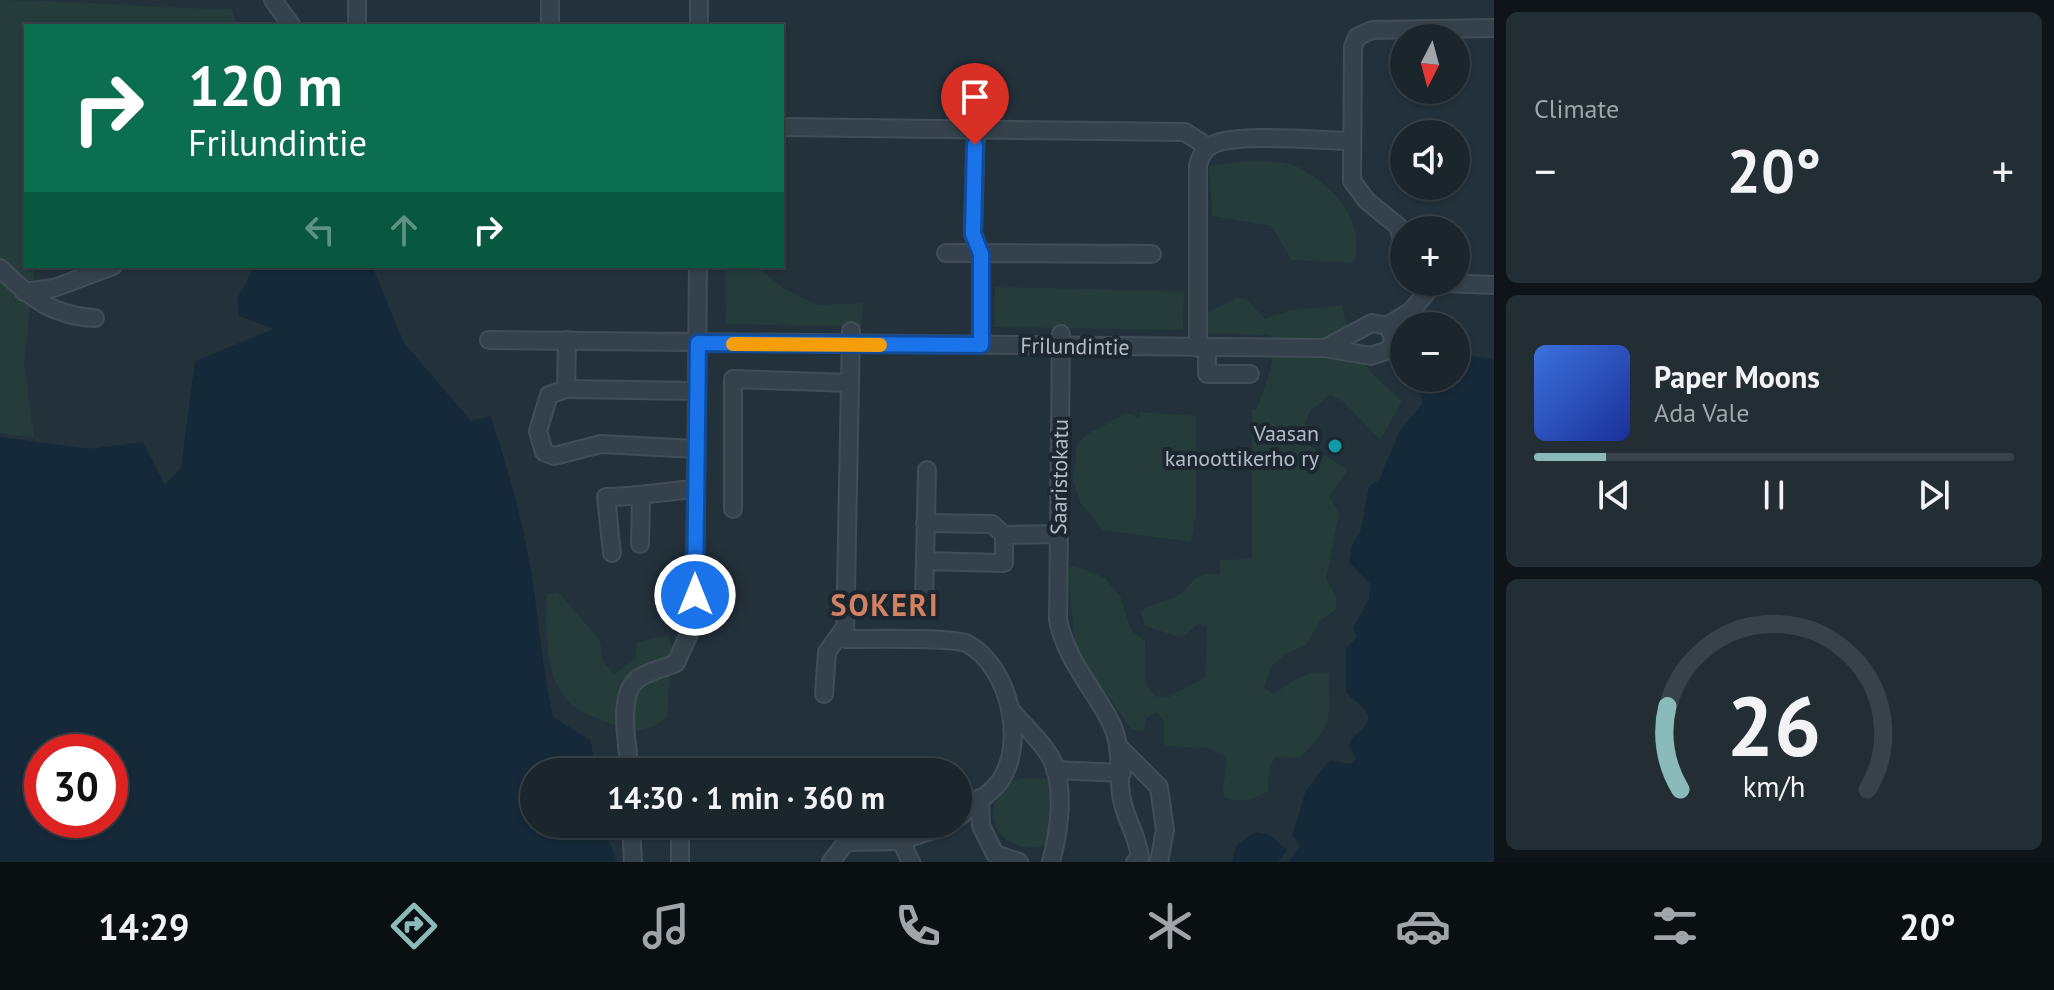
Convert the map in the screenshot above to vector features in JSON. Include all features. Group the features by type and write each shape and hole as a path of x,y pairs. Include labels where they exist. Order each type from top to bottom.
{"street":[{"path":"273,0 291,24"},
{"path":"357,0 357,24"},
{"path":"550,0 550,24"},
{"path":"699,0 699,24"},
{"path":"1390,220 1367,201 1352,181 1353,47 1357,37 1372,30 1494,28"},
{"path":"784,127 1185,132 1208,147"},
{"path":"976,128 973,234 981,254 981,345"},
{"path":"1250,374 1207,374 1202,348 1198,165 1208,147 1232,139 1352,141"},
{"path":"946,253 1152,254"},
{"path":"0,268 40,305 72,316 95,318"},
{"path":"24,292 54,288 108,268"},
{"path":"629,758 625,719 629,690 637,679 676,663 689,634 695,595 698,268"},
{"path":"1470,284 1494,285"},
{"path":"1387,326 1411,311 1421,296"},
{"name":"Frilundintie","path":"489,340 698,343 851,338 981,345 1061,340 1202,348 1325,348 1383,354 1392,343 1387,326 1372,323 1325,348"},
{"path":"851,338 845,639 966,642 993,666 1011,710 1051,758 1055,770 1059,784 1057,839 1051,862"},
{"path":"566,389 567,340"},
{"name":"Saaristokatu","path":"1061,340 1058,620 1064,649 1111,721 1118,746"},
{"path":"733,509 733,379 850,383"},
{"path":"696,449 601,444 554,456 544,452 538,431 549,395 566,389 697,391"},
{"path":"924,598 927,470"},
{"path":"612,553 606,497 641,497 654,492 696,489"},
{"path":"640,544 641,497"},
{"path":"925,523 992,524 1004,535 1058,534"},
{"path":"925,561 1004,563 1004,535"},
{"path":"824,694 827,652 845,627"},
{"path":"972,805 999,782 1011,760 1011,710"},
{"path":"1118,746 1122,803 1138,839 1140,858 1135,862"},
{"path":"1118,746 1159,787 1165,830 1159,862"},
{"path":"1055,770 1122,773"},
{"path":"980,798 981,826 995,854 1019,862"},
{"path":"632,838 633,862"},
{"path":"680,838 680,862"},
{"path":"857,838 857,842"},
{"path":"831,862 846,842 901,841 910,838"},
{"path":"901,841 911,862"}],"green space":[{"path":"0,0 232,9 236,24 24,24 24,268 35,268 24,362 34,438 0,433"},
{"path":"1254,160 1298,167 1335,195 1351,219 1355,233 1354,263 1291,260 1272,226 1212,216 1209,166"},
{"path":"725,268 758,268 788,291 816,305 863,303 861,327 726,324"},
{"path":"995,287 1184,291 1183,330 994,327"},
{"path":"1236,298 1246,299 1265,319 1290,310 1342,305 1355,349 1379,380 1402,401 1380,440 1344,402 1330,395 1309,412 1301,440 1348,470 1329,496 1339,513 1326,579 1336,597 1336,609 1320,621 1306,645 1284,655 1271,667 1264,688 1274,694 1307,674 1329,673 1328,720 1319,736 1299,758 1276,757 1270,766 1268,791 1241,800 1224,797 1226,757 1211,749 1163,744 1165,723 1157,712 1146,718 1144,731 1132,730 1076,651 1067,568 1075,566 1105,578 1120,596 1131,630 1145,641 1146,685 1155,696 1167,698 1205,678 1207,627 1198,624 1182,638 1145,626 1141,611 1177,596 1202,575 1220,574 1220,560 1252,559 1252,409 1257,409 1273,353 1270,335 1206,334 1207,313"},
{"path":"1140,412 1197,416 1196,513 1191,542 1103,530 1080,502 1073,479 1077,444 1089,433 1128,413 1140,418"},
{"path":"558,592 600,640 603,662 614,674 636,659 637,642 668,636 672,649 667,717 654,726 640,730 626,729 588,715 568,701 554,678 548,650 547,594"},
{"path":"1052,778 1055,792 1050,844 1032,847 1017,845 1005,838 993,816 1001,791 1017,779"}],"water":[{"path":"254,268 373,268 404,343 471,421 490,416 524,536 553,717 591,741 593,758 520,758 520,838 607,838 616,862 0,862 0,437 90,449 143,442 165,485 181,468 195,361 274,329 239,316 237,299"},
{"path":"1470,358 1494,359 1494,862 1288,862 1300,846 1292,836 1306,790 1330,760 1351,764 1356,758 1349,746 1351,739 1368,720 1365,711 1346,693 1346,648 1357,637 1353,628 1369,599 1370,584 1349,562 1352,545 1360,533 1369,486 1379,480 1399,432 1422,404 1421,392 1470,392"},
{"path":"1255,832 1270,835 1287,850 1278,862 1232,862 1236,846"}],"slow traffic":[{"path":"733,344 880,345"}],"place":[{"name":"Vaasan kanoottikerho ry","path":"1335,446"}],"district":[{"name":"SOKERI","path":"885,604"}],"route":[{"path":"695,595 698,343 981,345 981,254 973,234 975,145"}]}
